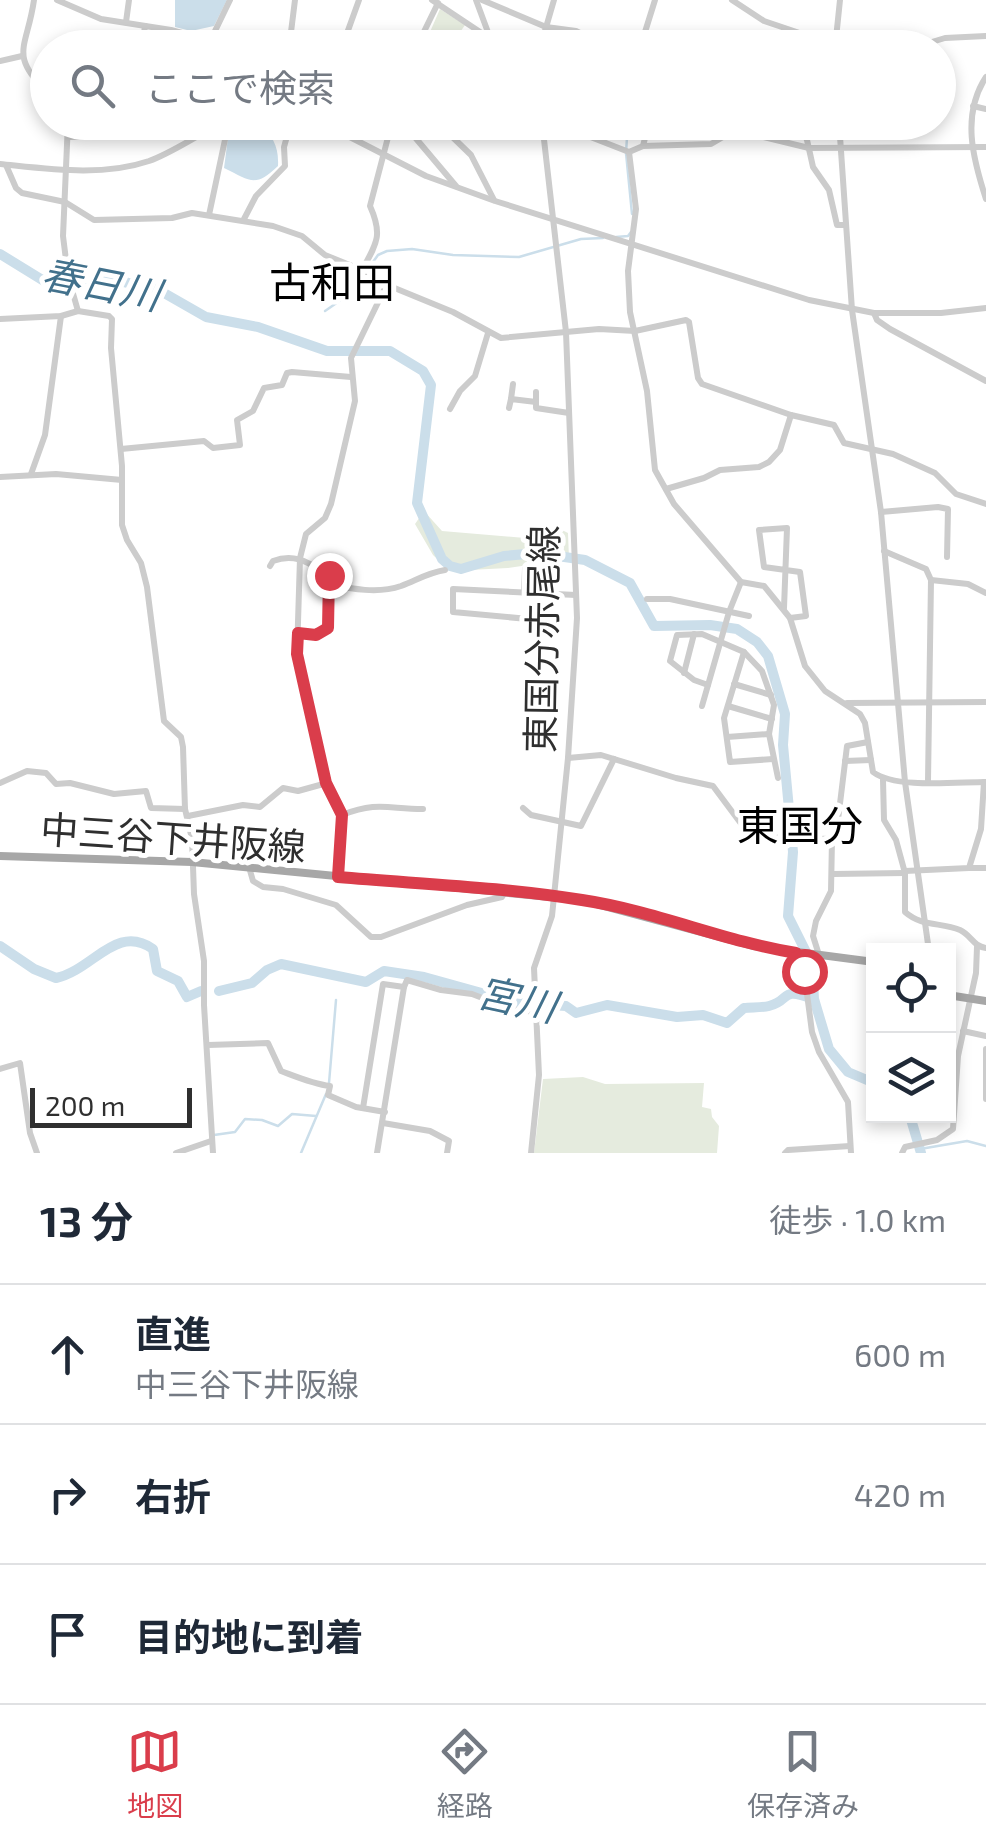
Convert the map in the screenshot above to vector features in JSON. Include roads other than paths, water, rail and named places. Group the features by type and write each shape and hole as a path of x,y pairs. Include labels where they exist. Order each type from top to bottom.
{"main road":[{"name":"中三谷下井阪線","path":"0,856 192,862 553,896 608,905 753,946 866,961"},
{"path":"956,997 986,1001"}],"street":[{"path":"30,76 22,56 34,0"},
{"path":"57,0 101,19 172,30"},
{"path":"126,22 129,0"},
{"path":"215,30 230,0"},
{"path":"292,30 296,0"},
{"path":"348,30 359,0"},
{"path":"479,0 546,27 564,30"},
{"path":"479,0 488,30"},
{"path":"545,30 554,0"},
{"path":"646,30 655,0"},
{"path":"732,0 764,21 787,30"},
{"path":"839,30 840,0"},
{"path":"423,30 435,2 480,30"},
{"path":"144,26 144,30"},
{"path":"956,37 986,36"},
{"path":"0,61 22,56"},
{"path":"986,77 972,106 972,146 986,200"},
{"path":"972,106 986,109"},
{"path":"69,140 63,187 64,236 68,276 78,310"},
{"path":"3,165 98,170 128,167 191,140"},
{"path":"209,214 225,140"},
{"path":"244,219 256,196 285,166 286,140"},
{"path":"355,140 495,202 793,295 874,313 986,308"},
{"path":"362,270 377,242 379,223 370,206 387,140"},
{"path":"418,140 457,188"},
{"path":"456,140 471,155 495,202"},
{"name":"東国分赤尾線","path":"531,1153 539,1075 534,968 552,916 575,672 575,556 566,332 544,140"},
{"path":"598,140 629,152 643,146 711,144 715,140"},
{"path":"643,146 644,140"},
{"path":"779,140 809,148 986,147"},
{"path":"806,140 813,167 829,190 837,225 846,225"},
{"path":"840,140 852,310 881,512 896,701 928,943"},
{"path":"629,152 636,209 629,297 654,438 655,470 674,504 741,582 764,586 784,608 805,666 826,691 860,714 873,772 883,780 905,782 985,782 983,829 970,868"},
{"path":"3,165 22,193 65,202 94,220 209,214 244,219 302,236 326,255 362,270 386,286 453,312 502,338 600,329 634,332 686,320 699,381 791,416 834,425 844,443 894,454 935,473 956,494 986,504"},
{"path":"338,877 342,815 326,783 298,665 300,558 306,534 325,518 330,504 354,401 351,358 386,286"},
{"path":"0,318 61,316 78,310 112,319 122,525 148,587 164,716 168,727 181,736 183,746 204,961 213,1153"},
{"path":"874,313 890,329 986,381"},
{"path":"31,474 45,435 61,316"},
{"path":"450,409 460,391 476,376 488,333"},
{"path":"121,449 204,441 213,448 240,446 236,420 253,410 264,388 282,385 292,372 351,376"},
{"path":"513,384 510,404 536,402"},
{"path":"536,392 536,408 569,413"},
{"path":"666,490 720,470 760,467 769,462 780,450 791,416"},
{"path":"0,477 31,474 122,480"},
{"path":"881,512 938,507 948,510 947,558"},
{"path":"784,608 786,569 787,528 759,530 764,568 786,569 800,572 806,616 790,618"},
{"path":"884,552 926,569 931,580 928,782"},
{"path":"270,566 273,560 286,556 300,558 329,575 328,628 316,635 298,633"},
{"path":"524,593 525,569"},
{"path":"330,584 376,590 396,588 426,573 445,570"},
{"path":"931,580 968,584 986,593"},
{"path":"702,706 741,582"},
{"path":"539,620 453,612 455,587 498,593 576,595"},
{"path":"539,594 539,636"},
{"path":"647,599 670,599 728,616 749,616"},
{"path":"708,685 670,661 677,634 702,634 720,641 744,652 762,672 774,705 769,734 778,778"},
{"path":"684,673 694,634"},
{"path":"744,652 724,718 730,762 772,760"},
{"path":"734,684 771,695"},
{"path":"846,704 986,702"},
{"path":"728,706 772,719"},
{"path":"726,737 769,734"},
{"path":"818,955 813,936 816,921 829,900 834,874 832,838 838,820 847,746 868,742"},
{"path":"568,758 601,755 713,786 745,829 756,837 832,838"},
{"path":"523,808 531,815 563,824 584,823 597,788 614,759"},
{"path":"845,761 871,760"},
{"path":"0,783 27,771 46,773 56,784 70,782 114,794 146,791 151,808 187,813 243,805 260,807 283,788 306,790 326,783"},
{"path":"883,780 884,820 896,840 905,872 906,912 925,923 961,931 977,947 986,948"},
{"path":"342,815 379,805 423,809"},
{"path":"249,868 253,881 263,887 336,905 371,937 502,897 506,892"},
{"path":"834,874 986,868"},
{"path":"904,1150 948,1136 953,1129 977,947"},
{"path":"784,1153 851,1150 848,1102 819,1052 798,954"},
{"path":"377,1153 407,980 472,994 511,1009 534,1006"},
{"path":"363,1108 383,984 404,987"},
{"path":"963,1031 986,1036"},
{"path":"208,1045 268,1043 280,1070 302,1076 310,1084 330,1086 328,1095 385,1112"},
{"path":"986,1048 986,1099"},
{"path":"0,1069 20,1064 30,1133 37,1153"},
{"path":"383,1123 430,1131 448,1141 448,1153"},
{"path":"176,1153 211,1141"}],"water":[{"path":"175,0 227,0 214,26 196,30 175,27"},
{"path":"228,140 274,142 278,166 264,177 253,180 224,168"}],"waterway":[{"path":"627,140 632,214"},
{"path":"616,237 631,232"},
{"path":"368,269 378,255 387,251 412,249 519,257 581,239 603,238"},
{"name":"春日川","path":"0,254 44,281 119,281 157,289 206,317 258,327 327,351 390,351 423,371 431,385 417,503 442,559 450,566 461,569 504,556 537,553 585,560 630,583 654,626 710,625 737,629 757,642 768,656 785,714 783,745 793,852 788,916 812,964 814,999 829,1049 848,1072 866,1080"},
{"path":"325,311 351,293 364,276"},
{"name":"宮川","path":"0,946 34,969 56,978 116,945 140,942 153,949 157,971 178,981 187,997 201,991"},
{"name":"宮川","path":"219,991 252,983 281,964 366,982 384,971 424,977 517,1003 566,1006 576,1013 607,1005 677,1017 703,1015 727,1023 744,1008 769,1006 790,994 813,999"},
{"path":"329,1083 336,1000"},
{"path":"301,1153 326,1094"},
{"path":"214,1135 235,1132 245,1119 278,1126 292,1114 316,1116"},
{"name":"春日川","path":"912,1123 921,1153"},
{"path":"920,1149 967,1141 986,1146"}],"district":[{"name":"古和田","path":"332,283"},
{"name":"東国分","path":"800,826"}]}
